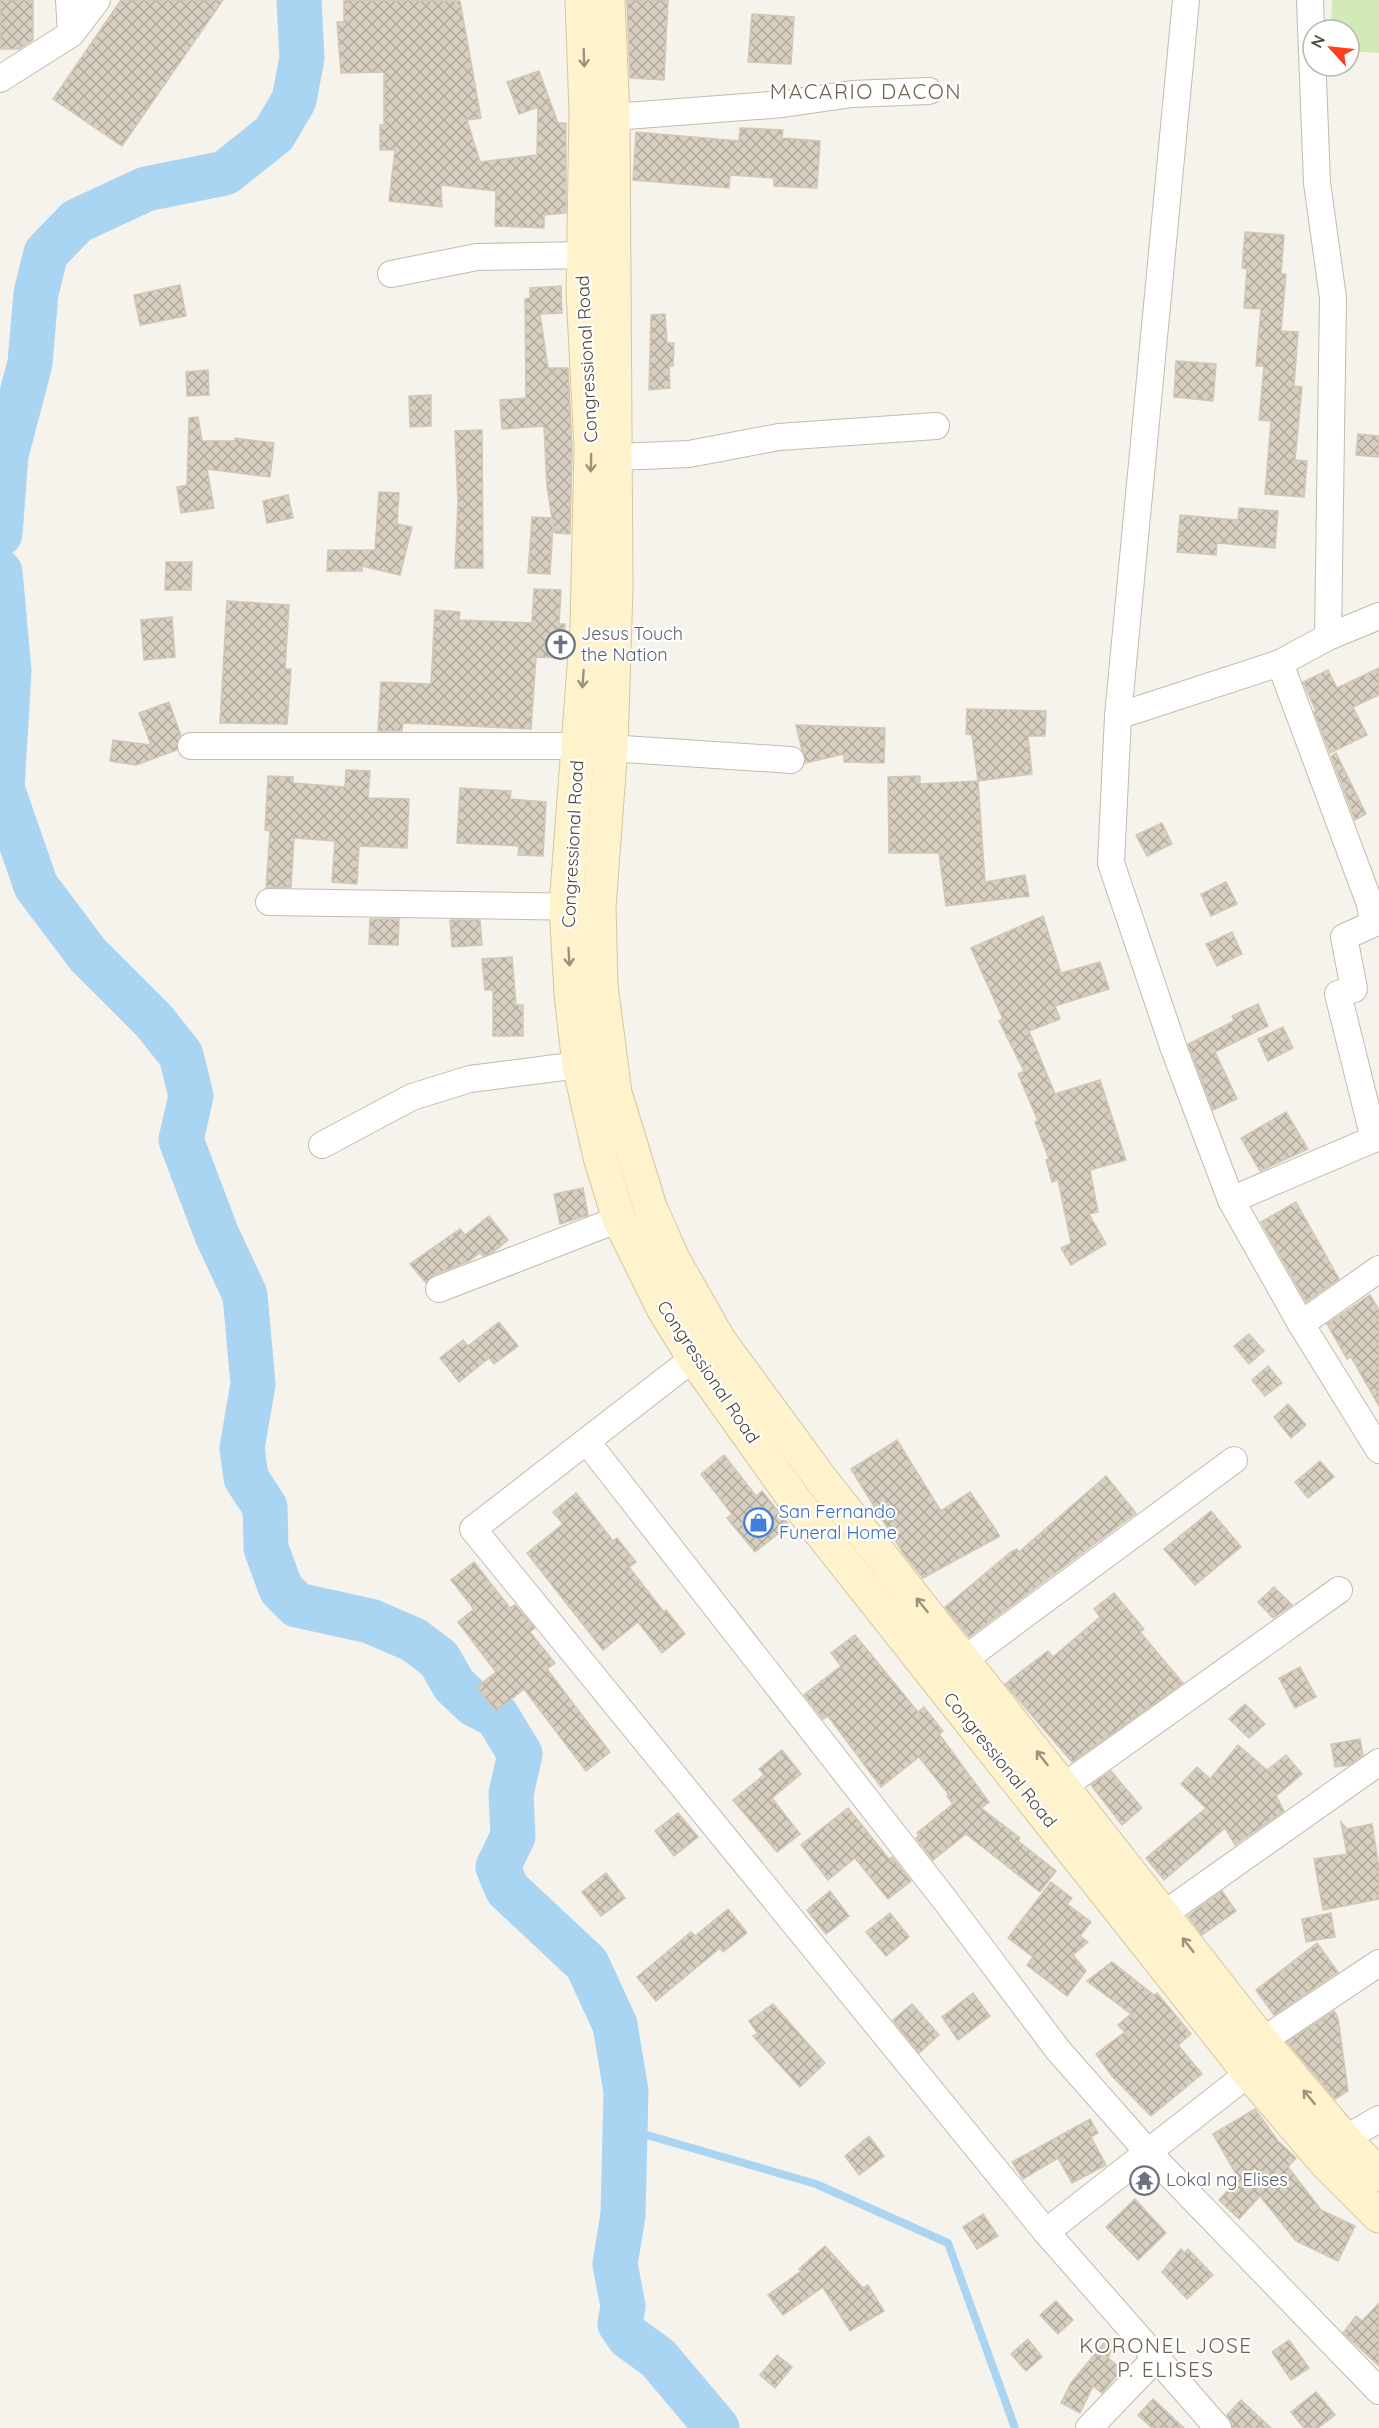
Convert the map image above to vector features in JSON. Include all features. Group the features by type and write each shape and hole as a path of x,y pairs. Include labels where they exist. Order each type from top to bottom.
{"main road":[{"name":"Congressional Road","path":"582,0 586,112 583,255 591,448 587,627 566,906 571,994 579,1065 601,1097 673,1259 706,1348 794,1498 936,1680 1216,2005 1262,2041 1379,2216"},
{"name":"Congressional Road","path":"608,0 613,117 612,292 617,457 616,630 611,746 599,907 601,1097 619,1219 659,1300 706,1348 821,1479 1164,1914 1216,2005 1249,2073 1336,2152 1379,2174"}],"street":[{"path":"69,0 71,34"},
{"path":"0,79 71,34 97,0"},
{"path":"1186,0 1118,716 1111,863 1174,1048 1231,1200 1301,1324 1379,1450"},
{"path":"1310,0 1317,183 1333,298 1328,637"},
{"path":"613,117 783,104 852,94 929,91"},
{"path":"391,274 477,256 583,255"},
{"path":"617,457 689,454 778,437 936,426"},
{"path":"1118,716 1280,663 1328,637 1377,622"},
{"path":"1231,1200 1377,1138 1338,994 1354,989 1344,937 1373,924 1370,904 1280,663"},
{"path":"191,746 611,746 791,760"},
{"path":"269,902 599,907"},
{"path":"322,1146 412,1097 470,1080 579,1065"},
{"path":"439,1289 619,1219"},
{"path":"1301,1324 1379,1269"},
{"path":"706,1348 588,1443 473,1529 1046,2232 1218,2428"},
{"path":"588,1443 945,1900 1058,2050 1147,2151 1379,2391"},
{"path":"936,1680 1234,1460"},
{"path":"1064,1786 1339,1590"},
{"path":"1164,1914 1379,1762"},
{"path":"1046,2232 1249,2073 1262,2041 1379,1963"},
{"path":"1336,2152 1379,2119"},
{"path":"1089,2428 1156,2358"}],"green space":[{"path":"1332,0 1379,0 1379,53 1361,52 1361,18 1331,18"}],"building":[{"path":"0,0 33,0 33,40 19,49 0,49"},
{"path":"121,0 223,0 122,146 53,99"},
{"path":"344,0 460,1 481,118 467,120 480,162 537,155 538,107 519,114 507,82 539,71 558,123 566,123 566,213 544,215 544,228 495,226 496,191 441,185 442,207 389,201 395,150 380,150 380,125 384,125 384,72 341,73 337,22 344,22"},
{"path":"627,0 668,0 664,80 630,78"},
{"path":"752,14 794,17 791,64 748,62"},
{"path":"740,128 783,130 782,138 820,141 817,188 774,186 774,178 730,175 729,188 633,180 636,132 739,141"},
{"path":"1245,232 1284,235 1281,274 1286,274 1281,331 1298,332 1294,386 1302,387 1295,460 1307,461 1304,497 1265,494 1271,421 1259,420 1264,366 1256,366 1261,309 1244,308 1247,269 1242,268"},
{"path":"180,285 186,316 140,325 134,295"},
{"path":"561,286 562,313 540,314 548,368 568,368 572,448 570,534 555,533 553,525 550,574 528,573 532,517 552,518 547,487 544,426 502,429 500,400 526,398 525,299 530,298 530,288"},
{"path":"665,314 667,343 674,343 673,366 669,366 670,388 649,390 651,315"},
{"path":"1176,361 1216,364 1213,401 1174,397"},
{"path":"208,370 209,395 187,396 186,372"},
{"path":"431,395 431,426 410,427 409,396"},
{"path":"198,417 202,441 235,441 235,438 274,443 270,477 207,469 214,508 181,513 177,487 187,485 189,418"},
{"path":"482,430 483,568 455,568 458,502 455,431"},
{"path":"1358,434 1379,436 1379,457 1356,455"},
{"path":"379,492 399,493 397,524 412,527 400,575 362,566 362,571 327,571 328,550 375,550"},
{"path":"288,495 293,518 267,523 263,501"},
{"path":"1239,508 1278,511 1275,548 1217,543 1216,555 1177,552 1180,515 1238,520"},
{"path":"166,562 192,562 191,590 165,590"},
{"path":"534,589 561,590 559,624 565,624 563,658 536,657 531,729 403,723 402,731 378,731 381,682 431,684 435,610 460,612 459,620 532,623"},
{"path":"227,601 289,605 285,669 291,669 287,724 220,723"},
{"path":"172,617 175,657 144,660 141,620"},
{"path":"1379,668 1379,695 1353,707 1367,735 1330,753 1314,712 1316,711 1303,682 1328,670 1337,688"},
{"path":"169,702 181,736 177,750 136,765 110,761 113,740 151,745 139,713"},
{"path":"967,709 1046,711 1045,736 1028,736 1032,774 978,781 972,735 966,734"},
{"path":"796,725 885,728 884,763 844,762 844,754 805,763"},
{"path":"1336,753 1366,814 1355,820 1331,756"},
{"path":"346,770 370,771 368,798 409,799 407,848 359,846 357,884 332,882 335,841 294,838 291,887 266,888 270,831 265,830 268,776 293,777 293,783 345,787"},
{"path":"920,776 920,784 978,781 985,882 1025,875 1029,896 946,906 939,853 889,853 888,777"},
{"path":"460,788 511,791 510,799 546,802 543,856 518,855 519,846 457,843"},
{"path":"1162,823 1172,844 1147,856 1136,835"},
{"path":"1226,882 1237,904 1211,916 1201,894"},
{"path":"1043,916 1061,973 1100,962 1109,989 1055,1006 1060,1019 1029,1031 1055,1094 1100,1080 1126,1160 1090,1170 1098,1212 1089,1214 1106,1244 1071,1265 1061,1248 1071,1243 1058,1180 1052,1182 1046,1160 1049,1159 1035,1122 1038,1121 1018,1074 1024,1071 999,1021 1003,1019 971,948"},
{"path":"370,919 399,919 398,945 369,944"},
{"path":"450,920 480,920 482,945 452,947"},
{"path":"1232,932 1242,954 1217,966 1206,944"},
{"path":"512,957 516,1005 523,1005 523,1036 493,1036 493,990 485,990 482,959"},
{"path":"1258,1004 1268,1026 1215,1052 1237,1099 1213,1110 1188,1044 1234,1021 1232,1016"},
{"path":"1283,1027 1293,1048 1268,1061 1258,1039"},
{"path":"1286,1112 1308,1149 1260,1171 1241,1138"},
{"path":"583,1188 588,1215 560,1224 554,1194"},
{"path":"1296,1202 1339,1279 1306,1302 1261,1222"},
{"path":"489,1216 508,1240 493,1252 483,1256 480,1253 469,1261 434,1275 426,1283 410,1264 460,1229 465,1235"},
{"path":"1370,1295 1379,1310 1379,1406 1351,1357 1347,1359 1327,1324"},
{"path":"499,1322 518,1346 494,1364 489,1358 459,1382 440,1358 463,1340 468,1346"},
{"path":"1249,1334 1264,1351 1249,1364 1234,1346"},
{"path":"1268,1366 1282,1383 1265,1396 1252,1380"},
{"path":"1288,1404 1306,1425 1291,1438 1274,1417"},
{"path":"897,1440 941,1511 970,1492 1000,1536 923,1578 903,1553 851,1469"},
{"path":"724,1455 756,1496 762,1491 789,1525 755,1552 727,1518 732,1514 701,1474"},
{"path":"1320,1461 1334,1477 1308,1498 1295,1482"},
{"path":"1106,1476 1136,1513 969,1637 945,1607 1011,1552 1017,1549 1019,1552"},
{"path":"576,1493 613,1541 617,1538 636,1562 629,1567 664,1612 666,1610 685,1634 662,1653 638,1622 603,1650 527,1553 563,1524 553,1512"},
{"path":"1211,1511 1241,1547 1195,1585 1164,1549"},
{"path":"474,1562 510,1608 515,1605 535,1628 530,1632 555,1663 547,1669 610,1752 586,1771 524,1689 496,1711 477,1687 496,1672 458,1622 474,1609 451,1580"},
{"path":"1274,1587 1292,1605 1273,1618 1258,1602"},
{"path":"1114,1593 1144,1629 1140,1632 1183,1683 1072,1762 1005,1684 1048,1651 1053,1657 1100,1617 1094,1609"},
{"path":"855,1635 918,1712 924,1707 943,1731 939,1734 989,1802 981,1808 1020,1838 1018,1841 1056,1871 1040,1892 966,1834 933,1860 916,1838 919,1836 917,1833 953,1804 947,1796 949,1795 919,1757 881,1787 828,1716 823,1719 804,1695 841,1666 831,1653"},
{"path":"1300,1667 1316,1697 1295,1708 1279,1678"},
{"path":"1245,1704 1265,1724 1249,1738 1229,1719"},
{"path":"1360,1739 1363,1755 1349,1765 1335,1767 1331,1744"},
{"path":"1238,1745 1267,1770 1286,1755 1302,1774 1276,1796 1284,1811 1235,1845 1225,1828 1164,1880 1146,1858 1206,1808 1181,1784 1197,1767 1210,1779"},
{"path":"782,1750 801,1774 772,1798 800,1834 777,1852 733,1800 764,1775 759,1769"},
{"path":"1111,1771 1142,1808 1122,1825 1091,1785"},
{"path":"848,1808 889,1859 892,1857 911,1881 888,1899 855,1858 828,1880 801,1845"},
{"path":"678,1813 698,1837 674,1856 655,1831"},
{"path":"1341,1822 1347,1829 1372,1824 1379,1868 1379,1899 1323,1910 1314,1859 1347,1854"},
{"path":"606,1873 625,1898 601,1916 582,1892"},
{"path":"1051,1882 1072,1898 1067,1904 1091,1922 1080,1936 1088,1942 1073,1955 1086,1971 1067,1996 1027,1965 1033,1957 1008,1938"},
{"path":"830,1891 849,1916 826,1934 807,1910"},
{"path":"1222,1891 1236,1911 1202,1935 1188,1916"},
{"path":"728,1909 747,1933 723,1952 720,1948 656,2001 637,1977 691,1932 695,1936"},
{"path":"890,1913 909,1937 886,1956 866,1932"},
{"path":"1331,1913 1335,1937 1306,1942 1302,1919"},
{"path":"1317,1943 1338,1972 1274,2015 1256,1990"},
{"path":"1112,1962 1154,1995 1157,1993 1191,2034 1178,2045 1202,2074 1151,2116 1112,2076 1096,2054 1125,2032 1118,2025 1131,2014 1087,1981"},
{"path":"973,1993 990,2016 958,2040 942,2017"},
{"path":"773,2004 825,2063 800,2087 753,2036 758,2034 749,2021"},
{"path":"912,2004 939,2035 919,2053 893,2020"},
{"path":"1334,2011 1338,2018 1348,2091 1335,2099 1287,2042"},
{"path":"1255,2109 1278,2141 1296,2158 1288,2167 1321,2210 1355,2226 1338,2261 1296,2241 1260,2196 1239,2219 1219,2200 1239,2179 1213,2134"},
{"path":"1090,2119 1098,2133 1091,2137 1106,2165 1072,2183 1058,2158 1023,2179 1012,2162"},
{"path":"869,2136 884,2156 859,2175 845,2156"},
{"path":"1135,2199 1166,2233 1138,2260 1106,2227"},
{"path":"983,2214 998,2236 977,2249 963,2227"},
{"path":"825,2246 863,2288 868,2285 884,2311 850,2331 823,2287 783,2315 768,2295 801,2271 799,2269"},
{"path":"1181,2249 1184,2253 1188,2249 1213,2275 1187,2299 1162,2272"},
{"path":"1056,2301 1073,2320 1058,2334 1040,2315"},
{"path":"1379,2303 1379,2366 1343,2333 1356,2316 1362,2321"},
{"path":"1108,2338 1115,2343 1108,2358 1122,2369 1102,2393 1093,2386 1080,2413 1061,2403 1071,2383"},
{"path":"1028,2339 1042,2357 1026,2371 1011,2354"},
{"path":"1289,2340 1309,2368 1291,2380 1272,2352"},
{"path":"777,2355 792,2367 775,2388 760,2375"},
{"path":"1316,2392 1335,2415 1318,2428 1304,2428 1291,2412"},
{"path":"1153,2399 1184,2428 1152,2428 1138,2415"},
{"path":"1241,2400 1271,2428 1233,2428 1227,2415"}],"waterway":[{"path":"0,534 6,455 30,363 36,293 46,253 77,221 146,189 225,173 274,134 294,100 302,58 299,0"},
{"path":"0,572 9,671 2,788 36,886 88,955 154,1021 181,1055 191,1096 181,1140 217,1235 245,1295 253,1384 242,1448 246,1478 265,1507 266,1548 281,1589 297,1605 370,1621 414,1640 439,1659 454,1685 474,1704 497,1716 520,1754 511,1794 513,1836 498,1867 507,1889 587,1964 615,2025 626,2091 623,2215 615,2264 623,2306 620,2324 629,2337 658,2358 717,2428"},
{"path":"626,2129 816,2184 948,2243 1015,2428"}],"place":[{"name":"Jesus Touch the Nation","path":"560,644"},
{"name":"San Fernando Funeral Home","path":"758,1522"},
{"name":"Lokal ng Elises","path":"1145,2180"}],"district":[{"name":"MACARIO DACON","path":"866,92"},
{"name":"KORONEL JOSE P. ELISES","path":"1166,2358"}]}
